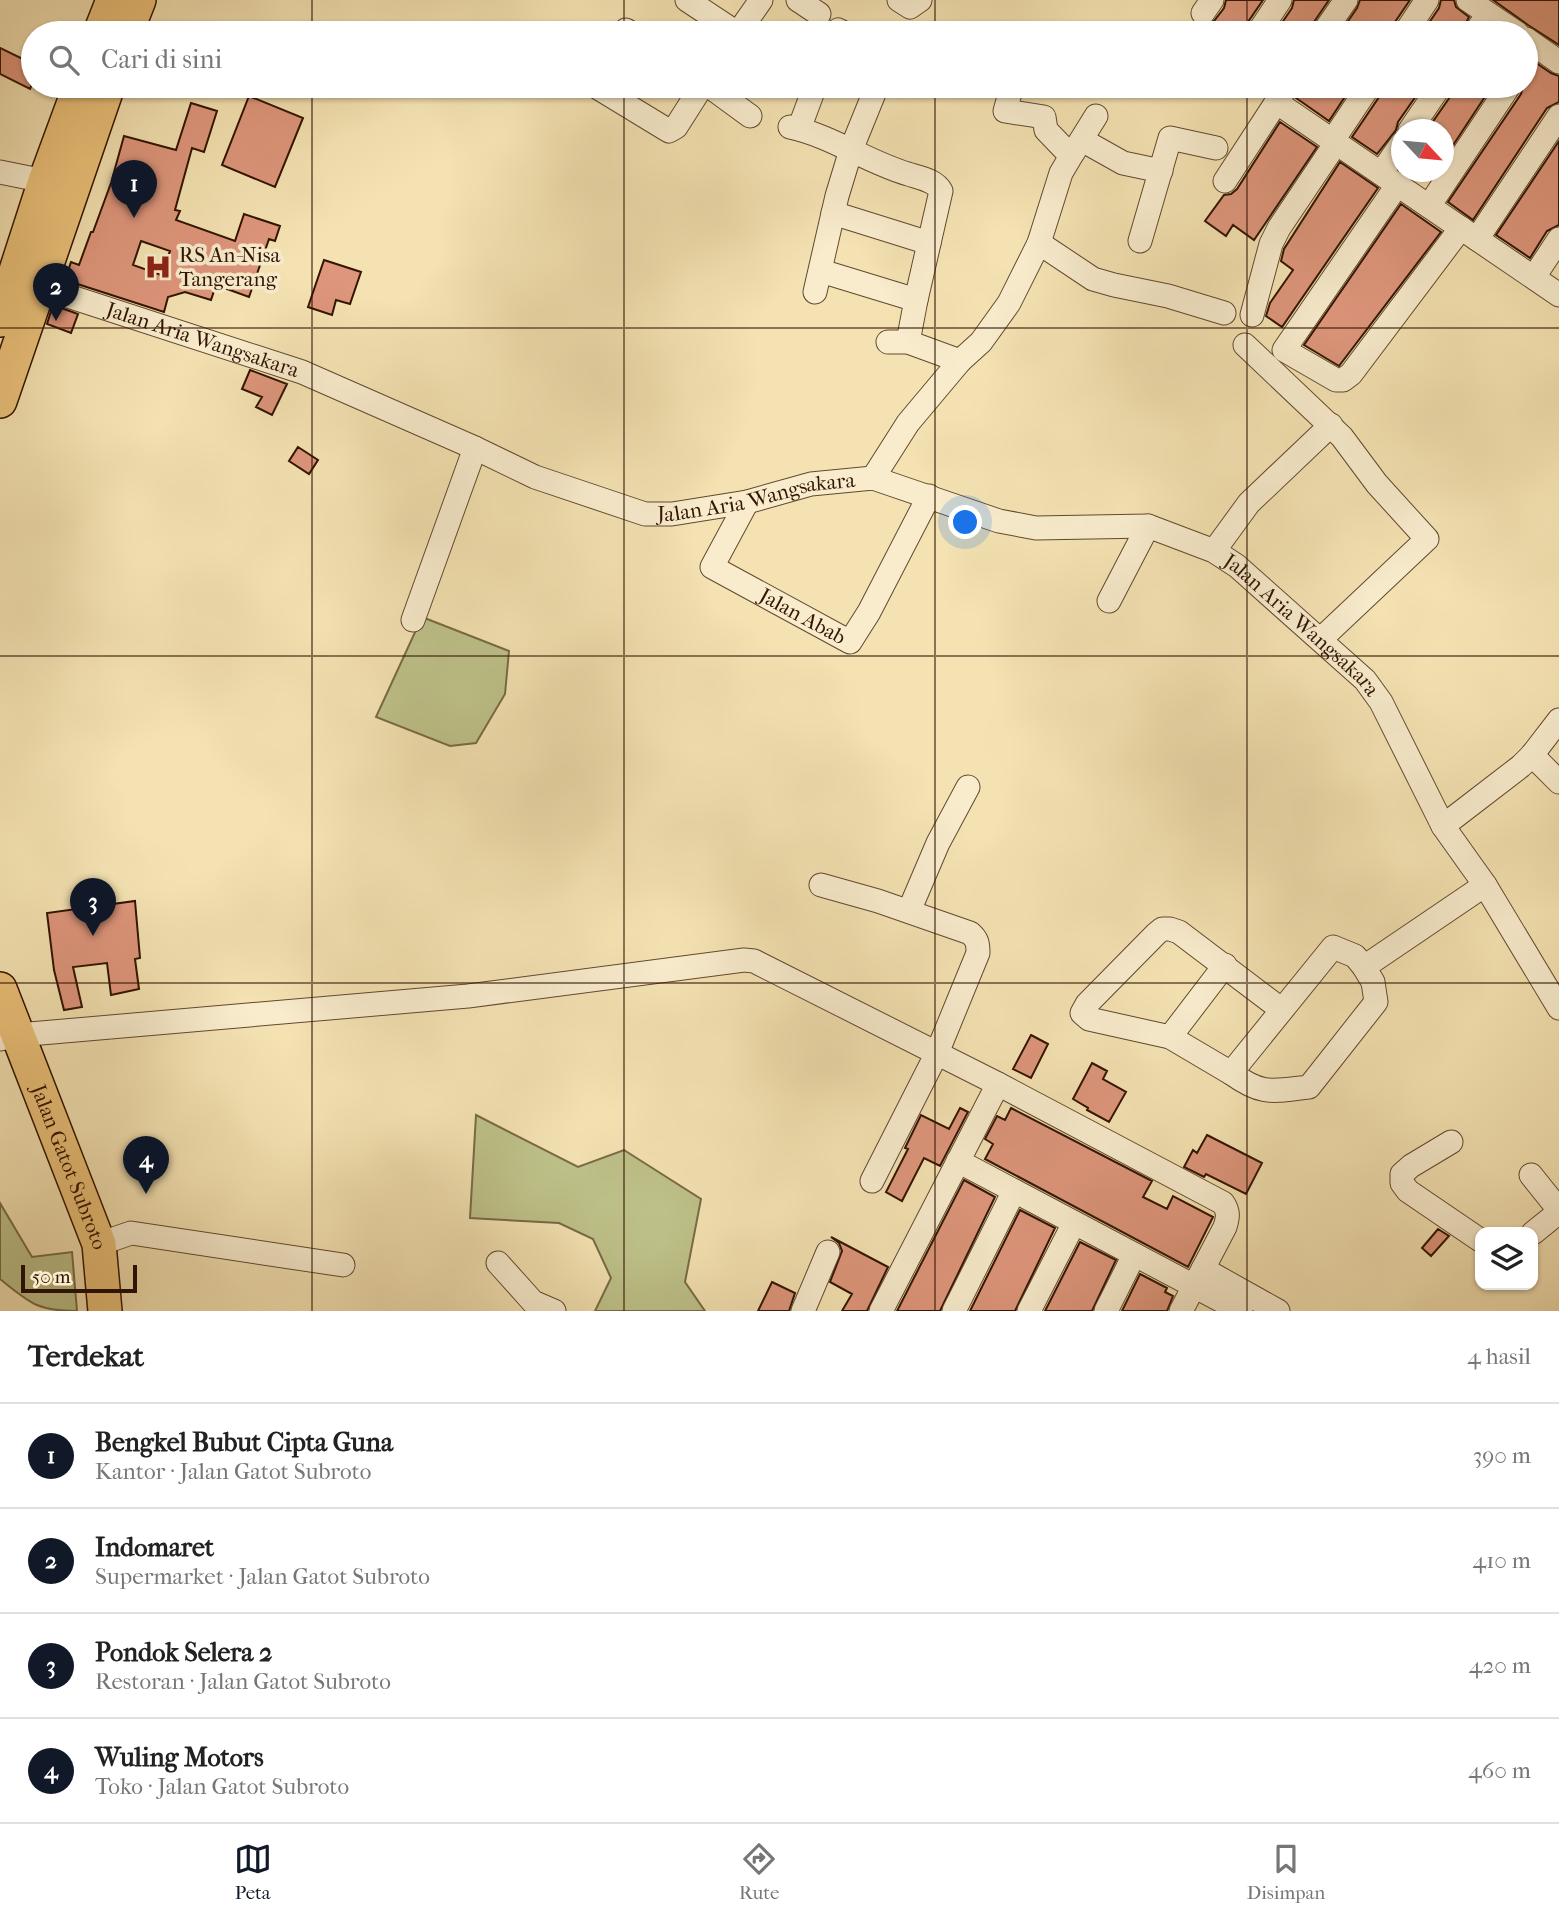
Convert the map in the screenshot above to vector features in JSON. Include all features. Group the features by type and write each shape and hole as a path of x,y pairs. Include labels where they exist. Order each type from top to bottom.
{"highway":[{"path":"105,21 113,0"},
{"path":"131,21 139,0"},
{"path":"0,401 40,284 77,98"},
{"path":"0,320 59,184 102,98"},
{"name":"Jalan Gatot Subroto","path":"1,991 8,1037 81,1250 89,1311"},
{"name":"Jalan Gatot Subroto","path":"8,1037 99,1244 105,1311"}],"street":[{"path":"687,0 719,21"},
{"path":"746,21 761,0"},
{"path":"798,0 819,14"},
{"path":"899,0 910,7 920,0"},
{"path":"1266,21 1280,0"},
{"path":"1331,21 1346,0"},
{"path":"1413,21 1427,0"},
{"path":"1468,0 1498,21"},
{"path":"1483,21 1488,13"},
{"path":"1538,51 1559,62"},
{"path":"615,98 669,131 676,127 694,98"},
{"path":"725,98 750,116"},
{"path":"809,98 794,128 851,150 879,166 932,181 940,187 916,300 898,342 960,361"},
{"path":"872,98 851,150 818,281 916,300"},
{"path":"1009,98 1005,111 1044,117 1046,130 1077,148 1123,163 1161,171"},
{"path":"1225,181 1279,98"},
{"path":"1287,98 1335,141 1559,295"},
{"path":"1252,315 1271,244 1279,228 1362,98"},
{"path":"1418,119 1432,98"},
{"path":"1429,206 1501,98"},
{"path":"873,478 908,423 960,361 981,342 1009,303 1039,243 1061,173 1097,116"},
{"path":"1391,173 1284,350 1336,380 1343,380 1351,374 1469,233 1559,116"},
{"path":"1140,241 1170,138 1216,148"},
{"path":"0,172 59,184"},
{"path":"833,213 929,243"},
{"path":"1534,278 1559,239"},
{"path":"1039,243 1093,279 1224,313"},
{"name":"Jalan Aria Wangsakara","path":"40,284 65,295 302,372 475,447 535,477 645,514 671,514 747,502 811,484 873,478 999,521 1036,528 1148,526 1214,551 1237,566 1365,680 1381,702 1443,826 1485,885 1550,993"},
{"path":"1245,345 1331,425 1377,484 1427,539 1321,639"},
{"path":"1214,551 1249,503 1331,425"},
{"path":"413,620 475,447"},
{"name":"Jalan Abab","path":"747,502 712,567 850,642 869,612 929,496"},
{"path":"1109,601 1148,526"},
{"path":"1443,826 1532,755 1559,720"},
{"path":"1532,755 1559,782"},
{"path":"909,911 938,843 968,787"},
{"path":"821,885 909,911 970,933 977,939 978,953 937,1053 872,1181"},
{"path":"1364,967 1485,885"},
{"path":"1231,1073 1334,947 1355,956 1373,982 1376,1002 1309,1087 1267,1092 1246,1084 1170,1037 1089,1019 1082,1013 1087,1004 1162,929 1179,932 1282,1010"},
{"path":"8,1037 468,996 744,960 754,961 998,1084 1223,1203 1228,1209 1228,1217 1181,1311"},
{"path":"1170,1037 1224,965"},
{"path":"881,1311 998,1084"},
{"path":"1451,1142 1411,1166 1402,1174 1402,1183 1408,1191 1475,1237"},
{"path":"958,1161 1134,1255 1278,1311"},
{"path":"1531,1175 1559,1211 1538,1229"},
{"path":"954,1311 1014,1191"},
{"path":"1029,1311 1074,1223"},
{"path":"99,1244 131,1233 344,1265"},
{"path":"803,1311 828,1252"},
{"path":"1106,1311 1134,1255"},
{"path":"498,1263 534,1302 554,1311"},
{"path":"1198,1278 1241,1311"}],"green space":[{"path":"422,617 509,651 505,694 476,743 450,746 376,717"},
{"path":"476,1115 578,1167 624,1150 701,1199 685,1282 705,1311 595,1311 611,1278 593,1239 559,1223 470,1218"},
{"path":"0,1203 32,1257 72,1252 77,1311 52,1309 35,1304 0,1279"}],"building":[{"path":"1226,0 1263,0 1249,21 1214,21 1224,8"},
{"path":"1294,0 1329,0 1315,21 1283,21"},
{"path":"1360,0 1410,0 1396,21 1348,21"},
{"path":"1441,0 1454,0 1456,7 1469,17 1467,21 1430,21"},
{"path":"1493,0 1559,0 1559,45 1538,31 1538,21 1522,21"},
{"path":"0,48 21,58 21,84 0,74"},
{"path":"1538,64 1559,76 1559,102 1547,108 1473,220 1448,202 1518,98 1538,98"},
{"path":"248,98 303,118 275,187 222,165"},
{"path":"1296,98 1344,98 1329,121"},
{"path":"1378,98 1415,98 1400,119 1391,119 1391,136 1377,154 1352,137"},
{"path":"1449,98 1484,98 1454,144 1454,119 1435,119"},
{"path":"191,103 217,111 204,152 192,148 175,210 180,211 176,220 235,241 244,214 280,226 275,241 269,239 249,297 216,285 211,300 185,292 168,297 164,312 65,280 71,262 79,265 93,232 124,136 176,150","holes":["141,241 170,251 161,275 133,265"]},
{"path":"1280,122 1317,147 1254,240 1233,225 1226,236 1205,221 1224,195 1237,189"},
{"path":"1559,141 1559,225 1547,231 1530,258 1496,235"},
{"path":"1340,162 1378,188 1282,327 1266,316 1270,303 1293,270 1281,261 1284,249"},
{"path":"1401,204 1441,232 1339,366 1304,345"},
{"path":"324,260 361,272 350,304 336,300 332,315 308,307"},
{"path":"53,305 78,314 71,333 47,324"},
{"path":"250,370 287,384 272,415 256,407 262,397 242,389"},
{"path":"298,447 318,460 309,474 289,461"},
{"path":"135,901 140,958 135,959 139,989 111,995 107,963 73,967 82,1007 64,1010 54,970 47,913"},
{"path":"1031,1035 1048,1044 1031,1078 1013,1069"},
{"path":"1092,1063 1107,1071 1103,1079 1126,1092 1109,1122 1073,1099"},
{"path":"960,1108 968,1112 940,1166 924,1158 902,1201 886,1192 908,1149 905,1148 921,1115 949,1129"},
{"path":"1011,1108 1152,1181 1143,1197 1167,1209 1173,1196 1213,1217 1188,1267 985,1159 993,1144 985,1139 997,1116 1005,1120"},
{"path":"1207,1135 1262,1163 1246,1194 1206,1174 1204,1177 1184,1167 1193,1150 1197,1153"},
{"path":"964,1180 995,1197 940,1311 897,1311"},
{"path":"1020,1210 1055,1228 1015,1311 970,1311"},
{"path":"1438,1229 1449,1236 1431,1256 1422,1248"},
{"path":"831,1237 888,1267 867,1311 842,1311 852,1294 830,1282 842,1251 839,1243"},
{"path":"1080,1242 1116,1260 1092,1311 1045,1311"},
{"path":"1140,1274 1167,1288 1165,1292 1173,1296 1167,1311 1122,1311"},
{"path":"772,1282 795,1293 789,1311 758,1311"}],"place":[{"name":"Bengkel Bubut Cipta Guna","path":"134,218"},
{"name":"RS An-Nisa Tangerang","path":"158,267"},
{"name":"Indomaret","path":"56,321"},
{"name":"Pondok Selera 2","path":"93,936"},
{"name":"Wuling Motors","path":"146,1194"}]}
